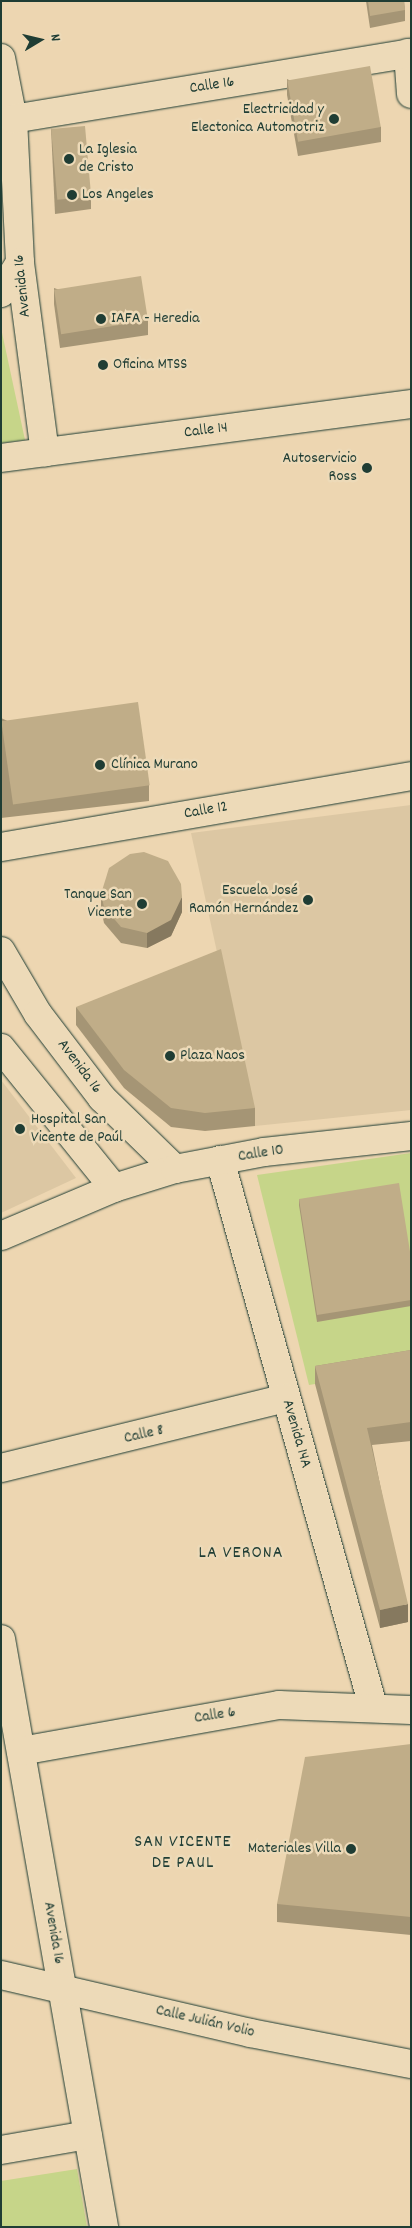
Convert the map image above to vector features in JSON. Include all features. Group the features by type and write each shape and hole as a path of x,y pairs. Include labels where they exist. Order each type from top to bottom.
{"street":[{"path":"409,53 411,94"},
{"name":"Calle 16","path":"13,119 409,53"},
{"name":"Avenida 16","path":"1,58 13,119 20,263 45,452"},
{"path":"1,293 20,263"},
{"name":"Calle 14","path":"1,458 411,404"},
{"name":"Calle 12","path":"1,847 411,776"},
{"name":"Avenida 16","path":"1,952 38,1014 102,1098 175,1169"},
{"path":"1,1048 114,1188"},
{"name":"Calle 10","path":"1,1236 114,1188 175,1169 264,1152 411,1136"},
{"name":"Avenida 14A","path":"220,1160 373,1706"},
{"name":"Calle 8","path":"1,1468 286,1398"},
{"name":"Avenida 16","path":"1,1639 104,2227"},
{"name":"Calle 6","path":"21,1751 279,1705 373,1706 411,1710"},
{"name":"Calle Julián Volio","path":"1,1975 250,2033 411,2064"},
{"path":"1,2150 88,2135"}],"shaded area":[{"name":"Escuela José Ramón Hernández","path":"411,805 411,1110 255,1126 191,833"},
{"name":"Hospital San Vicente de Paúl","path":"1,1080 76,1178 1,1213"}],"green space":[{"path":"1,328 25,440 1,443"},
{"path":"411,1153 411,1368 309,1385 257,1175"},
{"path":"77,2169 87,2227 1,2227 1,2181"}],"building":[{"path":"368,1 404,1 405,10 370,16"},
{"name":"Electricidad y Electonica Automotriz","path":"370,66 381,127 298,142 287,81"},
{"path":"85,126 91,197 57,200 51,129"},
{"name":"IAFA - Heredia","path":"141,276 148,320 61,334 54,290"},
{"path":"138,702 150,785 13,804 1,721"},
{"name":"Tanque San Vicente","path":"144,852 168,861 181,884 182,897 171,920 147,933 121,927 104,907 101,894 109,868 130,854"},
{"name":"Plaza Naos","path":"221,949 255,1108 205,1113 171,1108 124,1070 76,1007"},
{"path":"399,1183 411,1258 411,1300 317,1315 299,1199"},
{"path":"411,1350 411,1422 367,1428 408,1604 380,1610 315,1366"},
{"name":"Materiales Villa","path":"411,1744 411,1917 277,1904 305,1757"}],"place":[{"name":"Electricidad y Electonica Automotriz","path":"334,119"},
{"name":"La Iglesia de Cristo","path":"69,159"},
{"name":"Los Angeles","path":"72,195"},
{"name":"IAFA - Heredia","path":"101,319"},
{"name":"Oficina MTSS","path":"103,365"},
{"name":"Autoservicio Ross","path":"367,468"},
{"name":"Clínica Murano","path":"100,765"},
{"name":"Escuela José Ramón Hernández","path":"308,900"},
{"name":"Tanque San Vicente","path":"142,904"},
{"name":"Plaza Naos","path":"170,1056"},
{"name":"Hospital San Vicente de Paúl","path":"20,1129"},
{"name":"Materiales Villa","path":"351,1849"}],"district":[{"name":"LA VERONA","path":"241,1554"},
{"name":"SAN VICENTE DE PAUL","path":"183,1854"}]}
